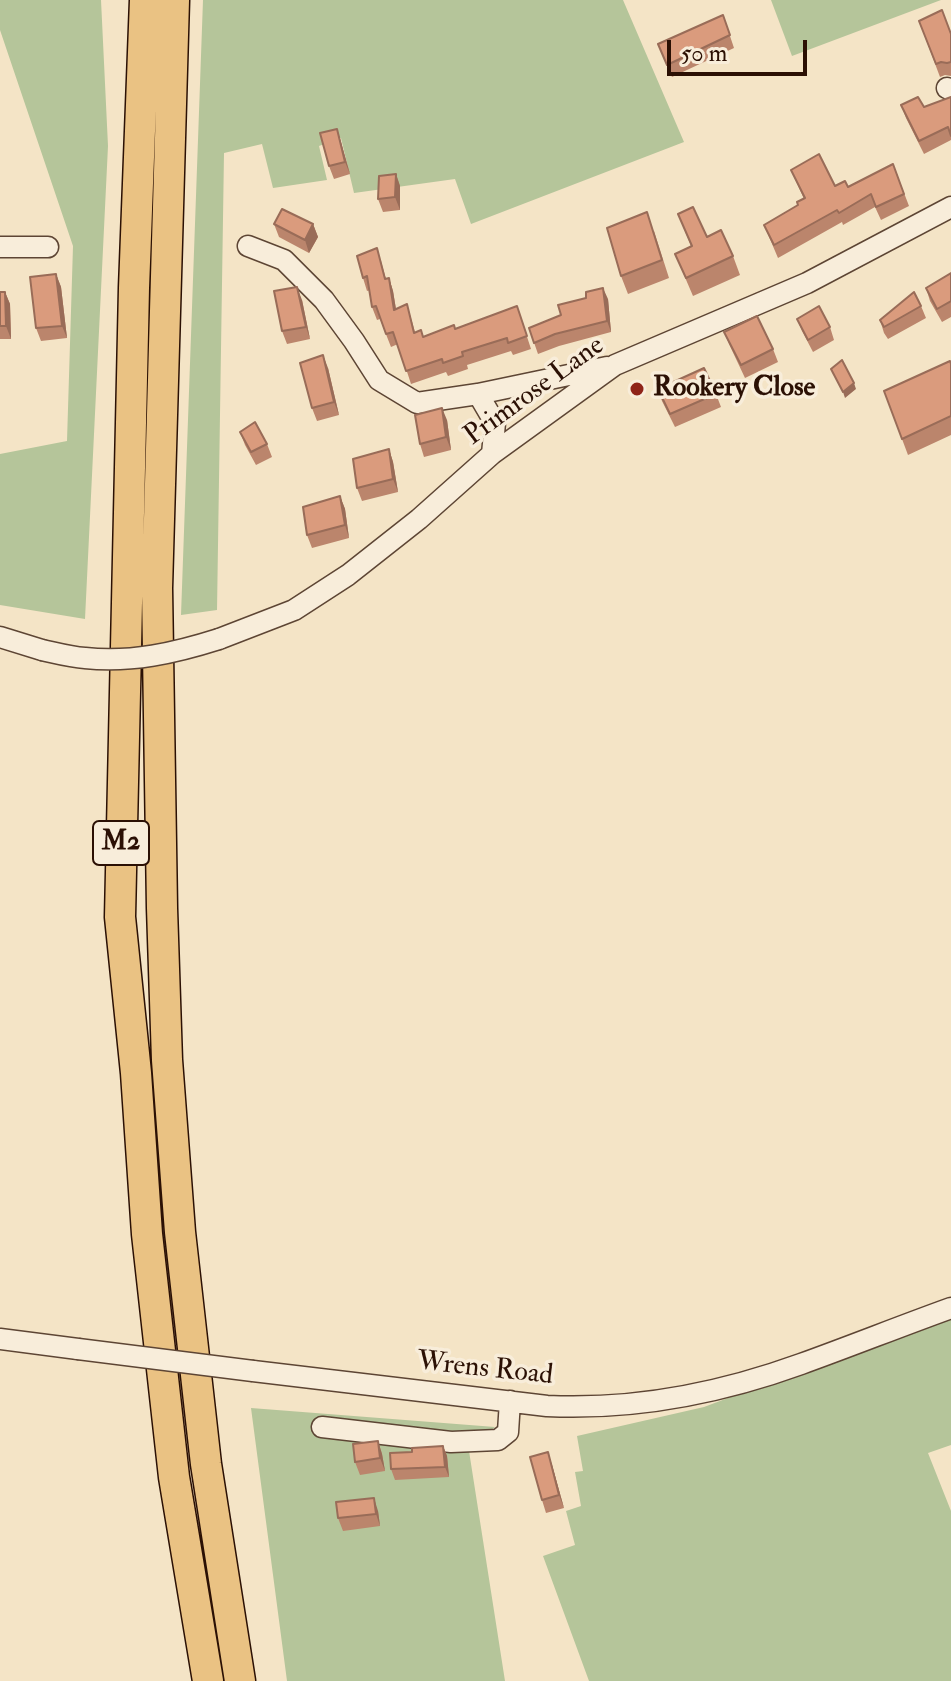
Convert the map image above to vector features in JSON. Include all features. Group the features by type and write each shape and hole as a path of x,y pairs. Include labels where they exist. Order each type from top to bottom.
{"highway":[{"name":"M2","path":"145,0 134,288 120,917 136,1073 147,1234 174,1477 208,1681"},
{"name":"M2","path":"174,0 157,588 167,1060 180,1232 206,1464 240,1681"}],"street":[{"name":"Primrose Lane","path":"0,637 42,650 84,658 126,659 176,652 294,610 348,575 419,519 492,454 615,365 807,283 951,207"},
{"path":"248,246 284,260 324,300 379,380 417,403 478,394 615,365"},
{"path":"0,247 48,247"},
{"path":"478,394 495,423 492,454"},
{"name":"Wrens Road","path":"0,1339 579,1407 674,1398 757,1378 951,1308"},
{"path":"322,1427 451,1442 498,1440 508,1432 510,1401"}],"green space":[{"path":"0,0 101,0 108,146 85,619 0,605 0,454 67,441 73,246 0,30"},
{"path":"203,0 623,0 684,142 471,224 455,179 354,193 341,138 319,146 327,180 273,188 262,144 224,153 217,610 181,615"},
{"path":"771,0 941,0 792,56"},
{"path":"951,1318 951,1445 928,1453 951,1511 951,1681 589,1681 543,1556 575,1545 566,1511 581,1506 575,1472 583,1471 577,1436 704,1407 880,1341"},
{"path":"251,1408 495,1427 469,1451 505,1681 287,1681"}],"building":[{"path":"942,10 951,34 951,62 936,64 919,21"},
{"path":"723,15 730,35 667,65 658,44"},
{"path":"918,97 924,107 951,97 951,136 948,127 919,141 901,105"},
{"path":"337,129 345,162 329,166 320,133"},
{"path":"819,154 835,186 845,181 848,187 893,164 904,194 876,207 871,194 774,245 764,225 805,198 791,170"},
{"path":"396,174 395,197 378,199 379,176"},
{"path":"693,207 707,237 721,230 733,256 686,278 675,254 692,246 678,214"},
{"path":"282,209 313,224 305,240 274,224"},
{"path":"647,212 662,260 621,276 607,228"},
{"path":"377,248 385,279 389,278 394,310 407,304 414,333 421,330 423,337 454,325 455,329 517,306 527,336 508,343 507,338 462,352 463,356 443,363 442,359 406,371 393,332 386,334 376,306 372,307 367,276 363,278 357,256"},
{"path":"951,273 951,301 937,309 926,288"},
{"path":"56,274 62,326 36,328 30,277"},
{"path":"297,287 306,327 282,331 274,291"},
{"path":"603,288 607,321 555,334 534,343 529,328 561,315 558,305 586,298 586,292"},
{"path":"0,292 5,292 6,326 0,326"},
{"path":"914,292 921,306 884,327 880,320"},
{"path":"819,306 830,327 808,340 797,319"},
{"path":"757,316 773,349 741,365 724,332"},
{"path":"323,355 334,402 312,408 300,363"},
{"path":"842,360 854,383 843,392 831,369"},
{"path":"950,361 951,416 902,439 884,391"},
{"path":"704,368 716,394 670,414 658,389"},
{"path":"442,408 446,437 420,444 415,415"},
{"path":"255,422 267,444 251,452 240,432"},
{"path":"389,449 393,479 357,488 353,459"},
{"path":"340,496 345,525 307,535 303,507"},
{"path":"378,1441 380,1458 355,1462 353,1444"},
{"path":"443,1446 445,1467 391,1469 390,1453"},
{"path":"548,1452 559,1495 542,1500 530,1457"},
{"path":"374,1498 376,1514 338,1518 336,1502"}],"place":[{"name":"Rookery Close","path":"637,389"}]}
